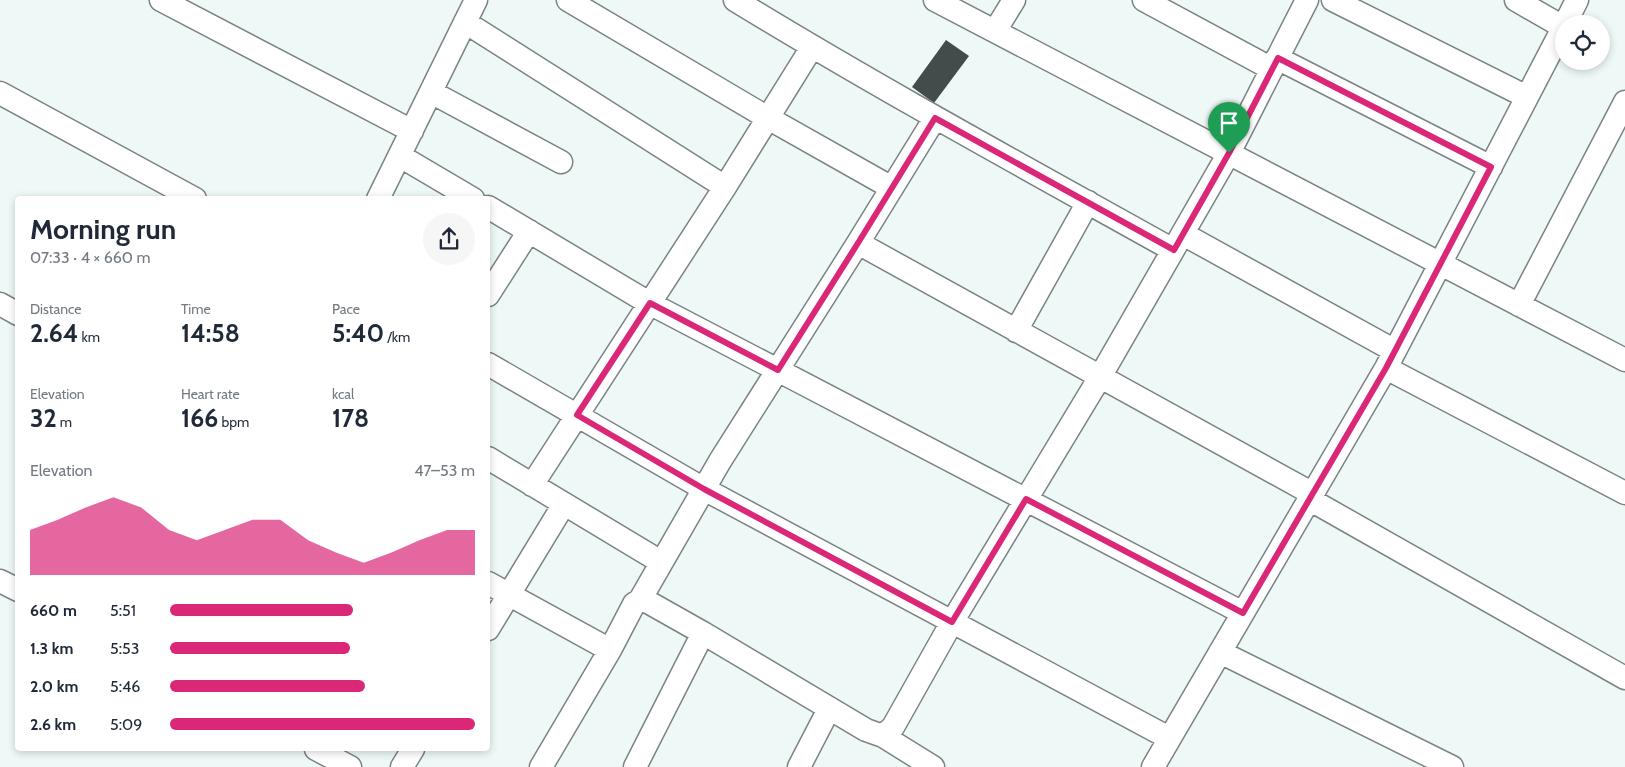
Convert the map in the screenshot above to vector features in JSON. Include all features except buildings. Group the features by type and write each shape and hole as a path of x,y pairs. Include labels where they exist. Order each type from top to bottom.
{"street":[{"path":"161,0 412,131"},
{"path":"568,0 768,118 892,188"},
{"path":"735,0 935,118 1088,202 1178,242 1391,359 1625,493"},
{"path":"936,0 1625,360"},
{"path":"996,31 1014,0"},
{"path":"1144,0 1491,167"},
{"path":"883,736 893,727 952,622 1100,377 1178,242 1229,153 1307,0"},
{"path":"1333,0 1527,97"},
{"path":"1516,0 1555,20"},
{"path":"1569,15 1577,0"},
{"path":"380,196 431,92 469,7 725,187"},
{"path":"1153,767 1391,359 1555,43"},
{"path":"532,485 725,187 812,47"},
{"path":"431,92 561,162"},
{"path":"0,93 189,196"},
{"path":"1519,305 1625,102"},
{"path":"541,767 610,650 634,604 640,600 720,461 935,118"},
{"path":"400,156 468,196"},
{"path":"1016,331 1088,202"},
{"path":"490,208 650,303 1243,613"},
{"path":"490,292 529,231"},
{"path":"858,243 1311,496 1625,678"},
{"path":"0,304 15,312"},
{"path":"490,365 704,489 1169,738"},
{"path":"490,459 661,562"},
{"path":"490,627 564,504"},
{"path":"0,581 15,588"},
{"path":"490,584 610,650"},
{"path":"640,600 648,602 703,633 830,710 866,730 883,736 933,767"},
{"path":"635,767 703,633"},
{"path":"1220,652 1452,767"},
{"path":"799,767 830,710"},
{"path":"320,751 350,767"},
{"path":"402,767 412,751"}],"route":[{"path":"1278,58 1491,167 1386,368 1243,613 1026,499 952,622 704,489 577,415 650,303 778,370 935,118 1174,250 1229,153 1278,58"}]}
